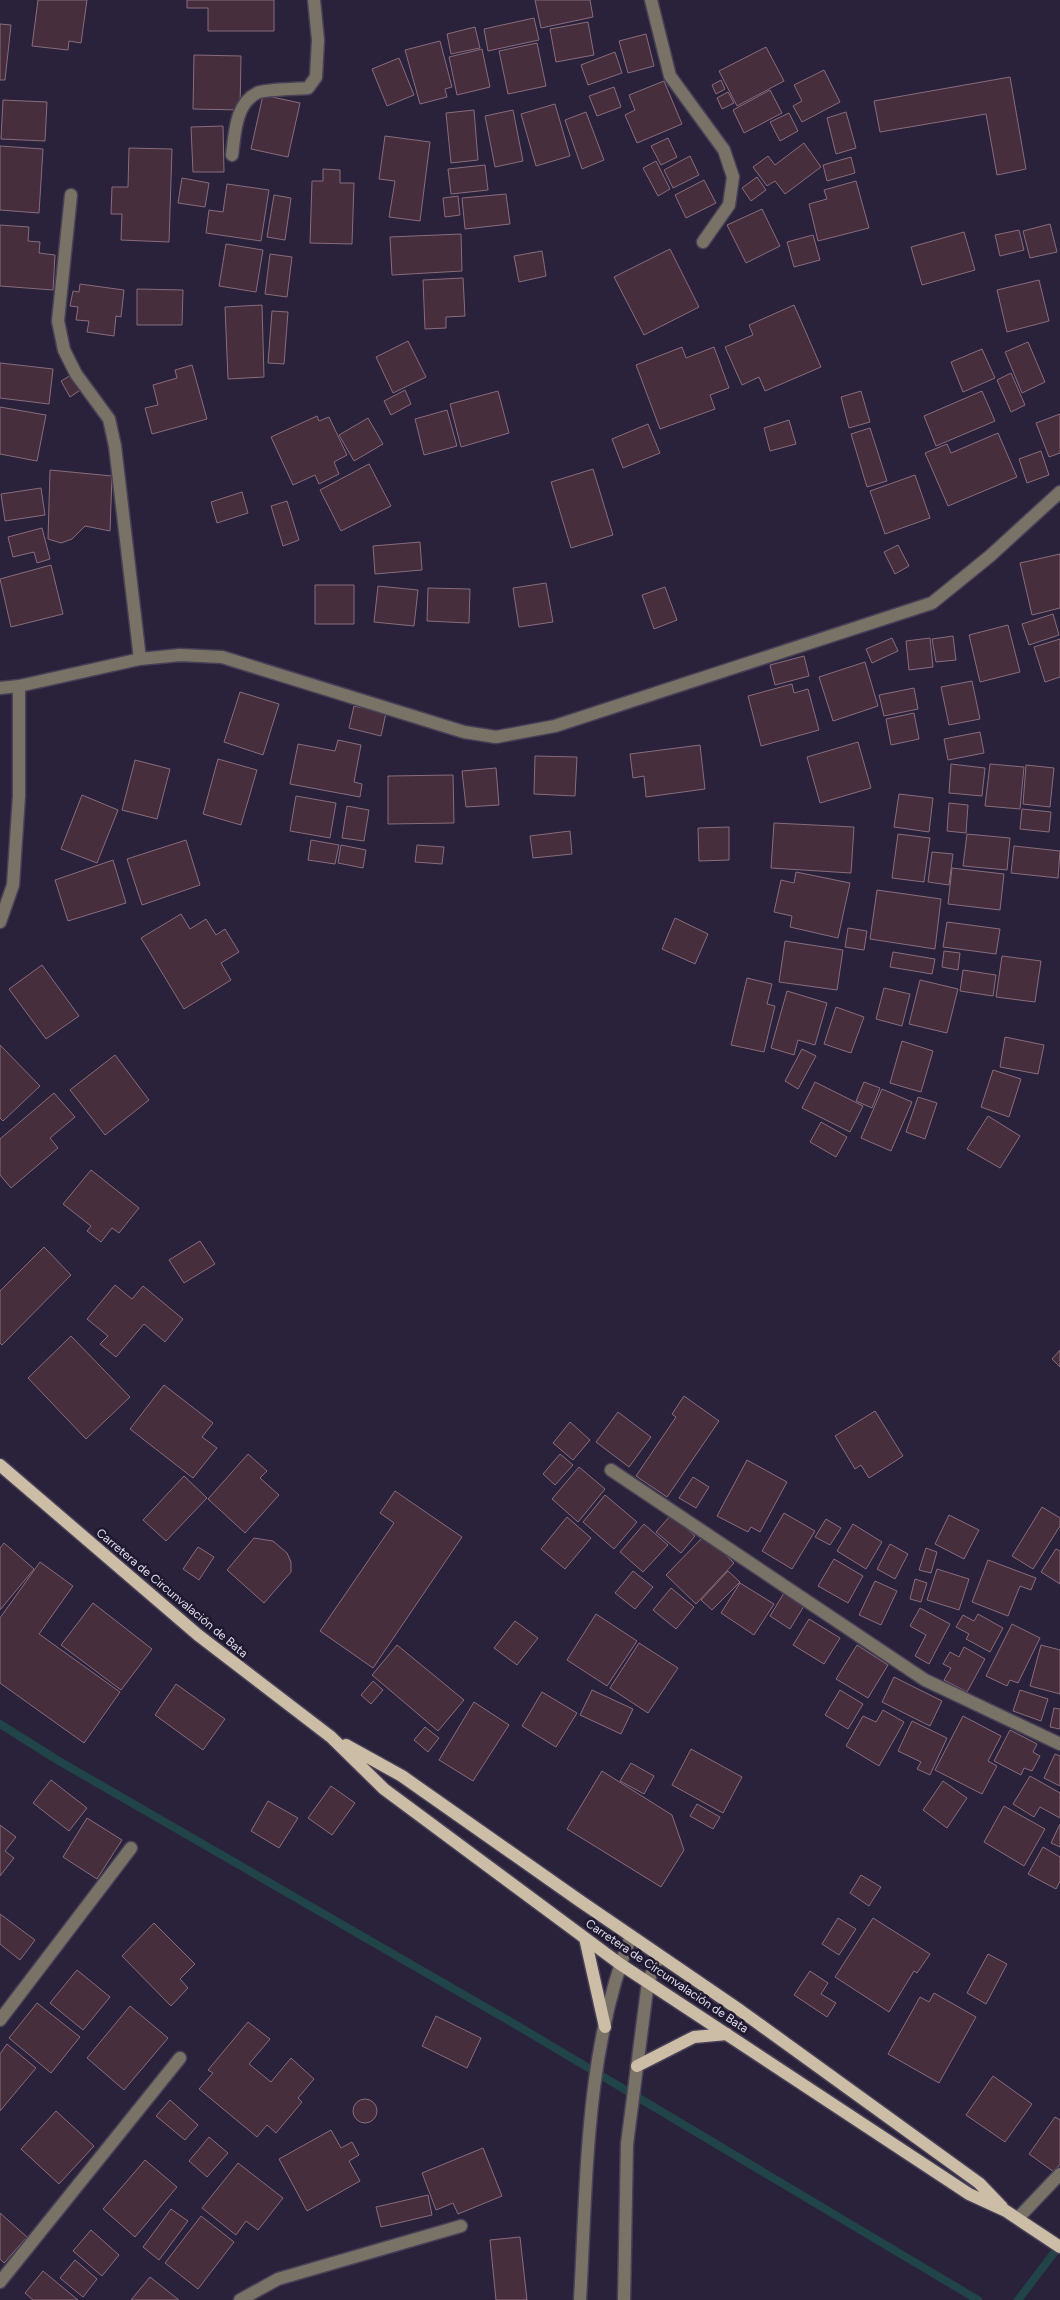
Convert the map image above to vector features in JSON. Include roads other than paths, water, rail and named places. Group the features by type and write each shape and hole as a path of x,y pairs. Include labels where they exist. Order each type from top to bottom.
{"main road":[{"name":"Carretera de Circunvalación de Bata","path":"0,1465 198,1635 331,1737 384,1789 620,1964 969,2194 1006,2211 1060,2247"},
{"name":"Carretera de Circunvalación de Bata","path":"331,1737 402,1776 659,1956 741,2011 979,2183 1006,2211"},
{"path":"585,1938 605,2027"},
{"path":"637,2070 694,2036 727,2034"}],"street":[{"path":"232,155 238,114 246,102 258,92 308,88 316,77 318,40 314,0"},
{"path":"651,0 670,76 724,150 733,177 730,205 703,242"},
{"path":"71,195 58,321 64,350 76,374 109,418 115,446 140,659"},
{"path":"0,688 19,686 140,659 180,655 222,657 464,732 496,737 565,723 932,603 990,556 1060,492"},
{"path":"0,922 13,885 19,796 19,686"},
{"path":"611,1470 925,1680 1060,1744"},
{"path":"0,2020 131,1848"},
{"path":"580,2300 591,2111 605,2027 620,1964 631,1936"},
{"path":"624,2300 627,2144 648,1982 659,1956"},
{"path":"0,2282 180,2058"},
{"path":"1018,2218 1060,2174"},
{"path":"240,2300 278,2279 461,2226"}],"waterway":[{"path":"0,1724 59,1761 518,2026 978,2300"},
{"path":"1018,2300 1060,2245"}]}
